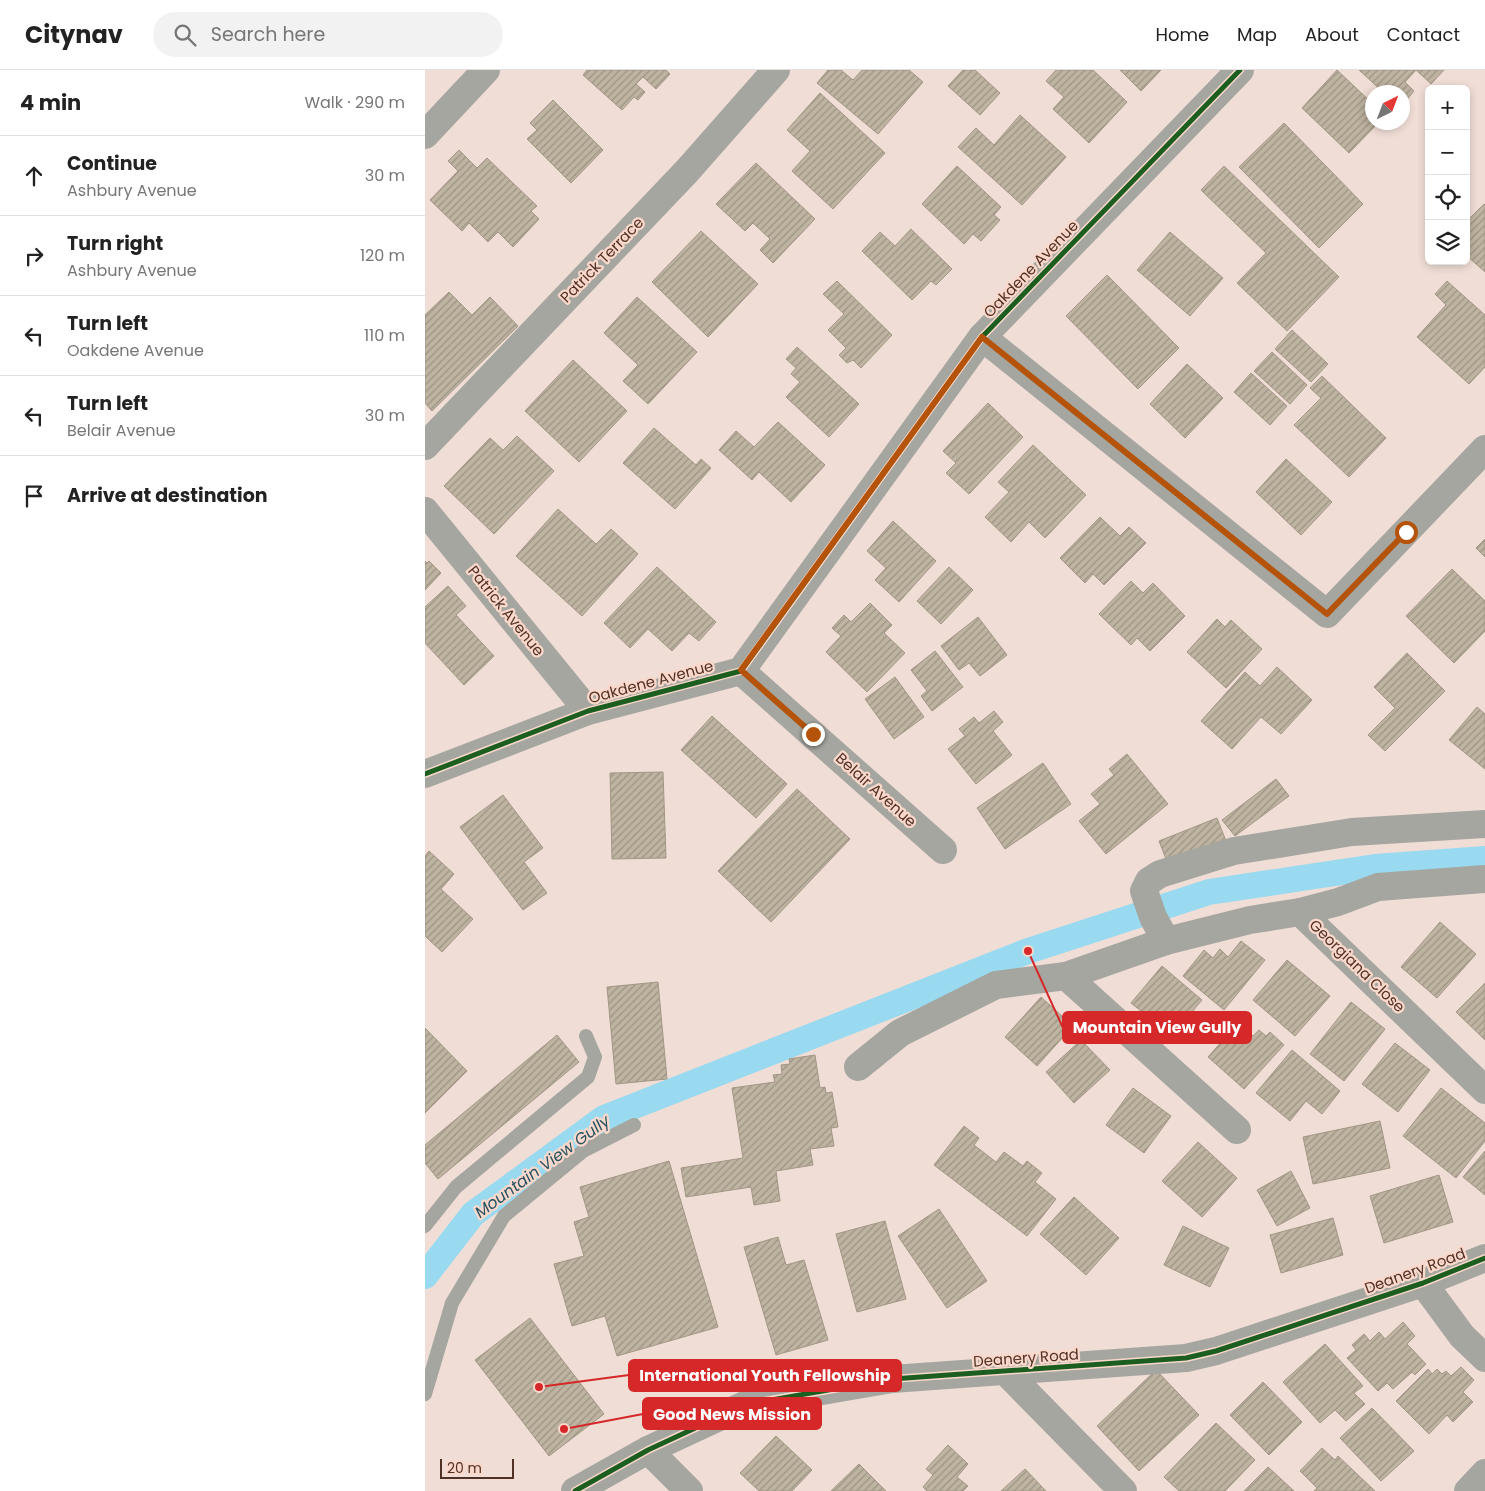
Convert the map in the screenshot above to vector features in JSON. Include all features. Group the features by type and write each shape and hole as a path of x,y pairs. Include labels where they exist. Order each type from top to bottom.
{"street":[{"path":"425,135 486,70"},
{"name":"Patrick Terrace","path":"425,446 687,171 776,70"},
{"name":"Oakdene Avenue","path":"425,774 587,711 741,670 982,337 1240,70"},
{"path":"982,337 1327,614 1485,449"},
{"name":"Patrick Avenue","path":"425,510 587,711"},
{"name":"Belair Avenue","path":"741,670 943,850"},
{"path":"1165,941 1153,917 1144,891 1149,881 1160,874 1234,852 1353,832 1485,824"},
{"name":"Georgiana Close","path":"1300,912 1338,902 1378,887 1485,878"},
{"path":"858,1067 900,1033 996,984 1066,976 1165,941 1250,920 1300,912"},
{"name":"Georgiana Close","path":"1300,912 1485,1090"},
{"path":"1066,976 1237,1130"},
{"name":"Deanery Road","path":"575,1491 648,1450 747,1404 892,1379 1186,1358 1226,1348 1423,1283 1485,1258"},
{"path":"1423,1283 1462,1336 1485,1358"},
{"path":"1006,1372 1123,1491"},
{"path":"648,1450 689,1491"},
{"path":"1468,1491 1485,1473"}],"lane":[{"path":"425,1226 456,1187 588,1077 595,1056 586,1036"},
{"path":"425,1394 452,1303 504,1216 583,1151 634,1125"}],"building":[{"path":"587,70 666,70 670,74 656,89 643,77 636,84 645,92 638,100 634,97 622,110 583,75"},
{"path":"828,70 841,70 853,80 862,70 909,70 923,82 878,134 817,83"},
{"path":"963,70 975,70 1000,93 980,115 948,86"},
{"path":"1056,70 1093,70 1127,102 1089,143 1053,109 1064,97 1046,81"},
{"path":"1120,70 1161,70 1141,91"},
{"path":"1337,70 1365,96 1365,130 1371,130 1349,153 1302,108"},
{"path":"1359,70 1416,70 1405,82 1408,85 1375,85"},
{"path":"1416,70 1444,70 1431,84"},
{"path":"1410,87 1414,91 1410,96"},
{"path":"820,93 885,153 833,209 792,171 810,151 787,130"},
{"path":"553,100 603,150 571,183 527,139 537,130 530,123"},
{"path":"1020,115 1066,157 1022,205 958,147 976,128 994,145"},
{"path":"1284,123 1363,204 1319,248 1239,167"},
{"path":"459,150 477,168 487,158 537,206 531,211 539,219 513,247 498,232 488,242 469,223 462,231 430,200 458,171 448,161"},
{"path":"756,163 815,219 773,263 760,250 770,239 753,223 745,231 716,204"},
{"path":"957,166 1001,207 994,215 1000,220 981,241 973,234 964,244 922,204"},
{"path":"1224,166 1339,277 1287,331 1237,283 1266,253 1201,190"},
{"path":"1485,205 1485,272 1470,259 1470,218"},
{"path":"911,229 952,269 936,285 931,281 912,300 862,251 880,232 895,246"},
{"path":"701,231 758,284 708,337 652,282"},
{"path":"1170,232 1223,278 1190,316 1137,270"},
{"path":"1107,275 1179,348 1138,389 1066,316"},
{"path":"837,281 892,335 861,368 853,360 847,363 839,355 846,348 828,330 844,314 823,294"},
{"path":"1447,281 1485,315 1485,367 1469,384 1417,337 1446,305 1435,294"},
{"path":"449,292 472,315 490,297 518,326 432,411 425,403 425,315"},
{"path":"637,297 697,352 648,404 623,381 638,365 604,333"},
{"path":"1292,330 1328,364 1311,382 1275,349"},
{"path":"797,347 859,404 829,437 786,397 800,382 791,374 796,368 786,359"},
{"path":"1272,352 1307,385 1290,404 1254,371"},
{"path":"573,360 627,411 579,462 525,411"},
{"path":"1187,364 1223,398 1185,438 1150,404"},
{"path":"1251,373 1287,406 1270,425 1234,392"},
{"path":"1322,376 1386,438 1349,477 1294,425 1321,398 1310,388"},
{"path":"988,403 1023,437 969,494 946,473 956,463 943,451"},
{"path":"778,422 825,465 791,502 759,472 752,480 719,450 736,431 754,447"},
{"path":"654,428 696,465 701,459 711,468 675,509 623,463"},
{"path":"517,436 554,471 494,534 444,486 490,438 503,450"},
{"path":"1033,445 1086,495 1045,538 1029,522 1011,542 985,517 1009,492 998,482"},
{"path":"1286,459 1332,502 1301,535 1256,492"},
{"path":"558,509 596,544 611,529 638,554 582,616 516,556"},
{"path":"1100,517 1120,536 1129,527 1146,543 1104,585 1093,574 1085,583 1060,558"},
{"path":"893,521 936,561 899,602 875,580 886,568 867,551"},
{"path":"1485,539 1485,557 1476,548"},
{"path":"425,561 427,563 429,561 441,573 425,590"},
{"path":"657,567 716,622 699,641 689,633 672,651 648,629 630,648 604,623"},
{"path":"949,567 973,590 941,624 917,601"},
{"path":"1452,569 1485,601 1485,631 1454,663 1406,616"},
{"path":"1131,581 1143,593 1153,583 1185,616 1150,651 1137,638 1131,645 1099,614"},
{"path":"448,586 466,606 456,615 494,656 464,685 425,643 425,607"},
{"path":"870,603 892,625 884,633 905,653 867,692 826,652 841,636 832,628 844,615 851,622"},
{"path":"978,617 1007,655 980,676 969,663 959,670 941,646"},
{"path":"1217,619 1225,627 1231,620 1262,649 1226,688 1187,652"},
{"path":"935,651 963,687 932,711 921,696 927,691 911,670"},
{"path":"1407,653 1445,691 1385,751 1368,735 1395,708 1374,687"},
{"path":"1277,667 1312,700 1281,734 1261,717 1232,749 1201,721 1245,672 1260,686"},
{"path":"895,677 924,717 894,739 865,699"},
{"path":"1477,707 1485,714 1485,769 1449,740"},
{"path":"994,711 1003,722 993,731 1012,755 976,784 948,749 965,736 959,729 974,717 979,723"},
{"path":"712,716 787,784 756,818 681,750"},
{"path":"1127,754 1168,804 1106,854 1079,821 1100,804 1091,794 1114,775 1109,769"},
{"path":"1043,763 1071,804 1005,849 977,808"},
{"path":"663,772 666,858 612,859 610,773"},
{"path":"1276,779 1289,796 1235,836 1222,820"},
{"path":"797,789 850,839 771,922 718,871"},
{"path":"503,795 543,848 524,862 547,893 523,910 460,827"},
{"path":"1217,818 1226,841 1168,864 1159,841"},
{"path":"429,851 454,874 441,889 473,919 442,952 425,936 425,856"},
{"path":"1440,922 1476,954 1437,998 1401,967"},
{"path":"1241,941 1265,960 1224,1010 1183,976 1204,950 1213,958 1220,949 1228,957"},
{"path":"1287,960 1330,996 1295,1036 1253,1000"},
{"path":"1162,966 1202,1000 1172,1036 1131,1003"},
{"path":"658,982 667,1079 616,1084 607,987"},
{"path":"1485,983 1485,1040 1456,1012"},
{"path":"1041,997 1073,1026 1037,1066 1005,1037"},
{"path":"1351,1002 1385,1029 1344,1081 1310,1054"},
{"path":"1238,1023 1253,1036 1259,1030 1266,1036 1270,1032 1284,1045 1244,1089 1208,1057"},
{"path":"425,1028 467,1071 425,1113"},
{"path":"557,1035 579,1062 438,1179 425,1163 425,1145"},
{"path":"1081,1040 1110,1070 1074,1103 1046,1072"},
{"path":"1395,1043 1430,1070 1398,1112 1362,1084"},
{"path":"1292,1050 1340,1091 1322,1114 1306,1101 1290,1121 1256,1093"},
{"path":"815,1055 820,1088 825,1087 826,1093 832,1092 838,1127 831,1128 834,1146 810,1149 813,1165 776,1171 780,1201 754,1205 751,1187 686,1197 681,1168 743,1158 732,1088 775,1082 773,1075 782,1074 781,1065 790,1064 789,1059"},
{"path":"1133,1088 1171,1116 1144,1153 1106,1125"},
{"path":"1441,1088 1485,1123 1485,1141 1456,1178 1403,1136"},
{"path":"1380,1121 1390,1168 1313,1184 1303,1137"},
{"path":"964,1126 979,1138 974,1145 996,1162 1004,1152 1023,1166 1027,1161 1042,1173 1035,1182 1056,1199 1027,1236 934,1165"},
{"path":"1198,1142 1237,1178 1202,1217 1162,1181"},
{"path":"1485,1151 1485,1195 1463,1177"},
{"path":"669,1161 718,1327 617,1356 605,1316 572,1326 554,1264 584,1256 574,1222 589,1217 580,1187"},
{"path":"1291,1171 1310,1208 1277,1226 1257,1190"},
{"path":"1439,1175 1453,1222 1384,1243 1370,1196"},
{"path":"1074,1197 1119,1238 1086,1275 1040,1234"},
{"path":"939,1209 987,1281 947,1308 898,1236"},
{"path":"1333,1218 1343,1255 1281,1273 1270,1235"},
{"path":"885,1221 906,1299 857,1312 836,1234"},
{"path":"1183,1226 1229,1248 1210,1287 1164,1265"},
{"path":"778,1237 786,1265 804,1260 828,1340 776,1355 744,1247"},
{"path":"530,1318 604,1414 549,1456 475,1360"},
{"path":"1403,1322 1415,1336 1407,1344 1426,1364 1415,1375 1412,1372 1393,1389 1387,1383 1378,1391 1347,1358 1356,1350 1352,1345 1364,1334 1370,1341 1379,1332 1385,1339"},
{"path":"1325,1344 1363,1386 1354,1393 1365,1404 1346,1421 1335,1410 1320,1423 1283,1382"},
{"path":"1461,1367 1474,1380 1463,1392 1473,1402 1453,1422 1447,1415 1429,1434 1396,1401 1428,1369 1432,1374 1437,1369 1442,1374 1446,1371 1451,1376"},
{"path":"1156,1370 1199,1415 1139,1471 1097,1426"},
{"path":"1263,1382 1302,1422 1269,1455 1230,1415"},
{"path":"1372,1408 1414,1451 1381,1481 1340,1438"},
{"path":"1216,1423 1255,1460 1225,1491 1179,1491 1164,1477"},
{"path":"776,1436 812,1470 792,1491 759,1491 740,1473"},
{"path":"948,1445 968,1464 957,1477 968,1486 963,1491 927,1491 923,1487 933,1475 926,1469"},
{"path":"1322,1448 1335,1460 1338,1456 1375,1491 1314,1491 1317,1488 1300,1471"},
{"path":"859,1464 886,1491 831,1491"},
{"path":"1268,1467 1294,1491 1244,1491"},
{"path":"1025,1469 1046,1491 1001,1491"}],"waterway":[{"name":"Mountain View Gully","path":"425,1276 473,1214 604,1118 1028,951 1209,892 1375,867 1485,859"}],"cycle path":[{"path":"425,774 588,711 741,671 982,337 1240,70"},
{"path":"575,1491 648,1450 747,1404 892,1379 1186,1358 1216,1351 1423,1283 1485,1258"}],"place":[{"name":"Mountain View Gully","path":"1028,951"},
{"name":"International Youth Fellowship","path":"539,1387"},
{"name":"Good News Mission","path":"564,1429"}],"route":[{"path":"813,734 741,670 982,337 1327,614 1406,532"}]}
